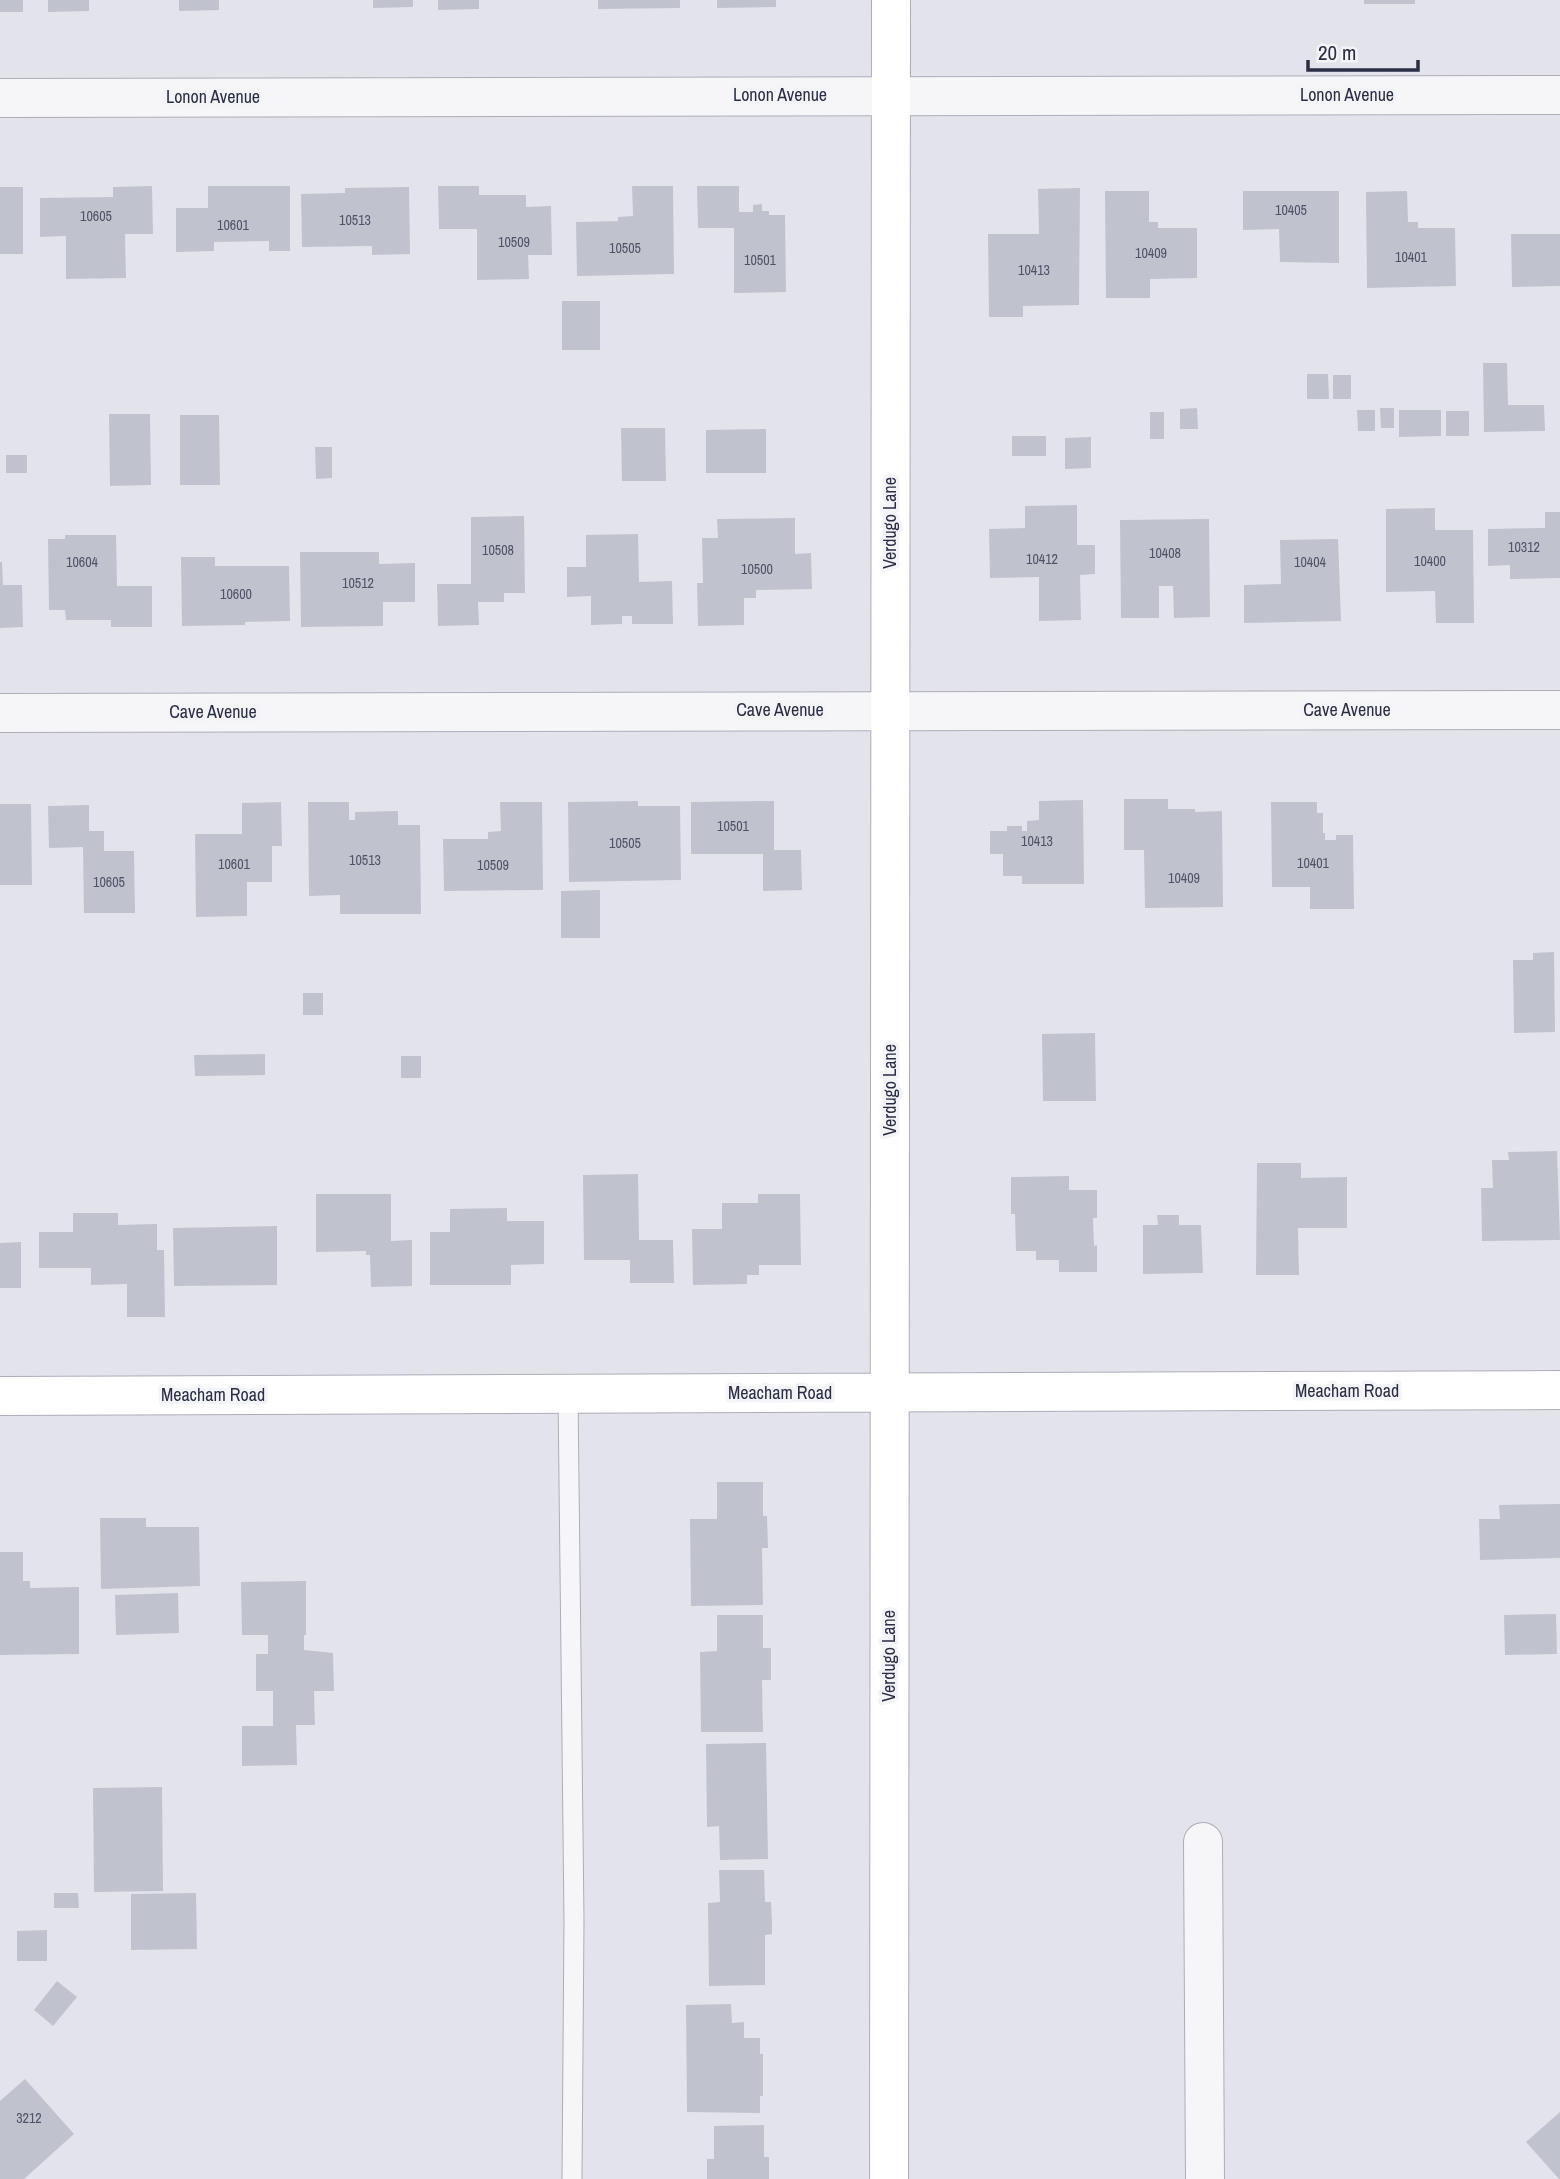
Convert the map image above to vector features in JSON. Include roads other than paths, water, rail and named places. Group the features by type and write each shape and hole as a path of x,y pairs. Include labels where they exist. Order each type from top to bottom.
{"street":[{"name":"Verdugo Lane","path":"889,2179 891,0"},
{"name":"Lonon Avenue","path":"0,98 1560,95"},
{"name":"Cave Avenue","path":"0,713 1560,710"},
{"name":"Meacham Road","path":"0,1396 1560,1390"},
{"path":"1203,1842 1205,2179"}],"lane":[{"path":"568,1394 574,1920 572,2179"}]}
